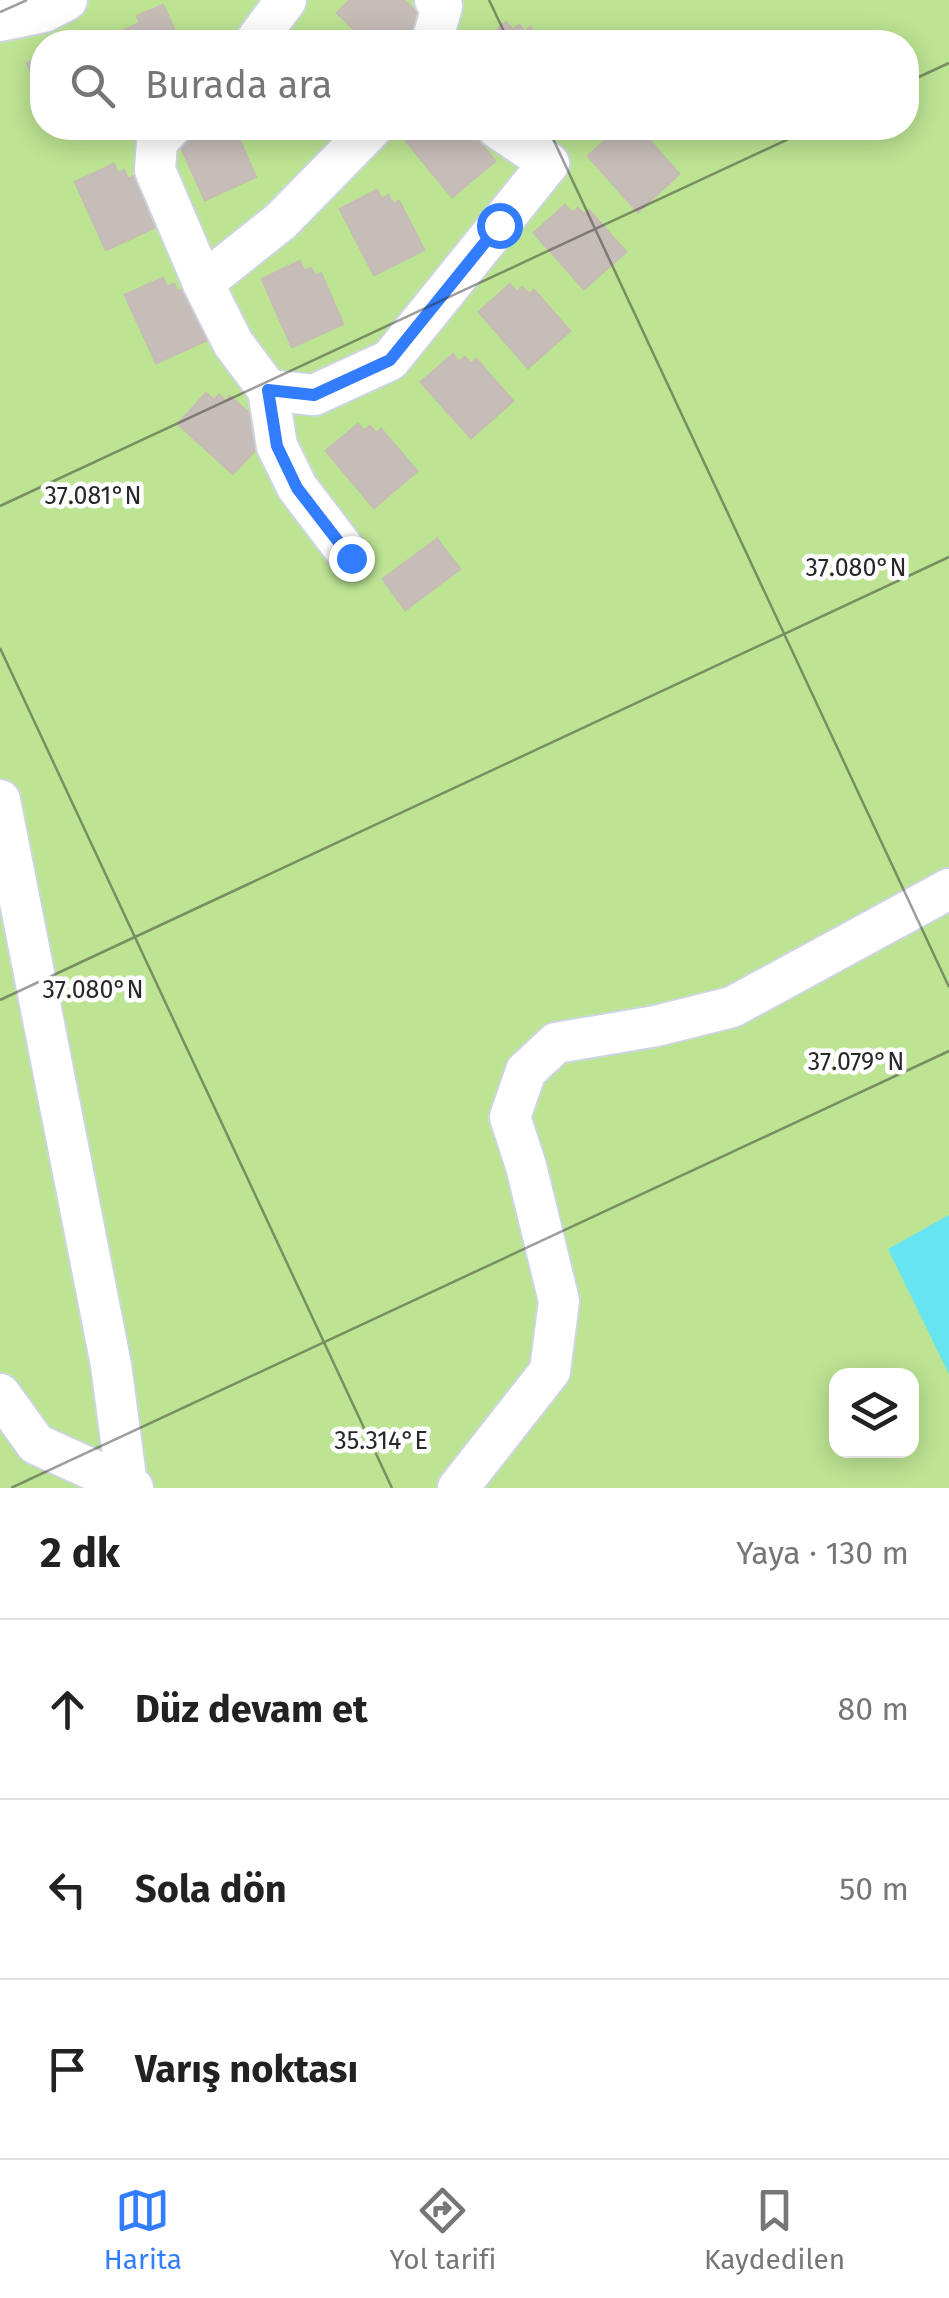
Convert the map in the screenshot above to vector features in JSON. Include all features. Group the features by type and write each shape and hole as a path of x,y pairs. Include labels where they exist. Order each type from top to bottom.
{"street":[{"path":"0,21 44,12 68,0"},
{"path":"264,30 286,0"},
{"path":"435,30 442,6 436,0"},
{"path":"158,140 155,170 233,343 268,390 277,446 297,488 351,558"},
{"path":"203,283 281,220 360,140"},
{"path":"268,390 314,395 390,360 548,163 515,140"},
{"path":"0,800 111,1365 130,1487"},
{"path":"458,1488 550,1371 560,1301 510,1117 526,1072 556,1043 656,1026 732,1007 949,889"},
{"path":"0,1394 36,1444 130,1487"}],"green space":[{"path":"0,0 949,0 949,1488 0,1488"}],"water":[{"path":"949,1215 949,1374 888,1249"}],"building":[{"path":"350,0 404,0 429,25 424,30 355,30 337,13"},
{"path":"163,5 174,30 124,30 140,23 137,16"},
{"path":"506,22 513,30 497,30"},
{"path":"178,140 239,140 256,177 205,200"},
{"path":"478,140 495,161 452,197 406,141"},
{"path":"606,140 649,140 679,174 638,212 588,156"},
{"path":"114,164 118,174 124,170 128,179 134,176 158,226 106,250 75,182"},
{"path":"377,190 382,199 388,195 393,204 399,201 424,250 374,275 340,209"},
{"path":"565,205 572,213 578,208 584,215 589,210 626,252 584,289 534,233"},
{"path":"300,261 304,271 311,268 315,276 321,273 343,324 292,347 262,279"},
{"path":"163,278 167,287 174,284 178,292 184,289 207,340 156,363 125,295"},
{"path":"510,284 517,292 522,287 529,294 534,290 570,331 528,368 479,312"},
{"path":"453,354 459,362 465,357 471,364 476,359 513,401 471,438 421,382"},
{"path":"206,393 214,400 219,395 226,401 230,396 271,433 233,474 178,424"},
{"path":"358,424 364,431 370,426 376,433 381,429 417,471 374,508 326,451"},
{"path":"437,539 460,569 405,610 383,579"}],"route":[{"path":"351,558 297,488 277,446 268,390 314,395 390,360 499,225"}]}
